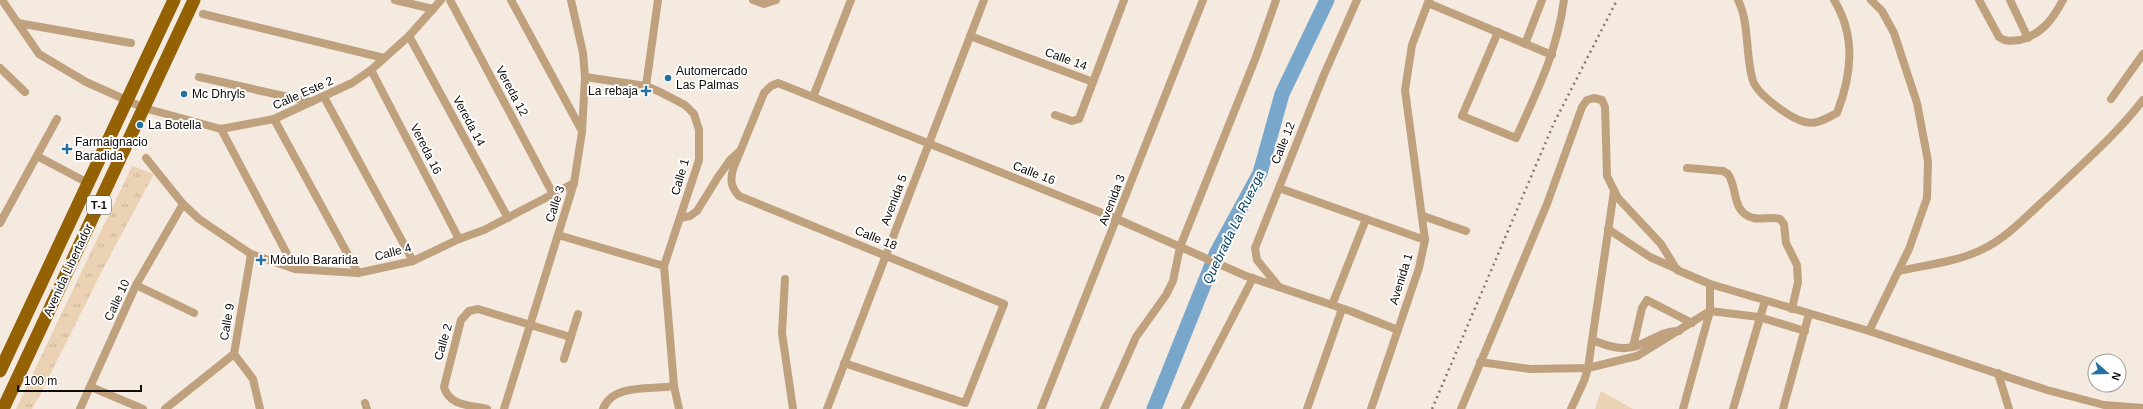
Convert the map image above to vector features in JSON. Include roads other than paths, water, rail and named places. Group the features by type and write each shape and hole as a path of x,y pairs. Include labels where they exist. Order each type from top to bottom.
{"main road":[{"name":"Avenida Libertador","path":"0,371 174,0"},
{"name":"Avenida Libertador","path":"3,409 194,0"}],"street":[{"name":"Calle Este 2","path":"2,0 40,54 86,82 144,108 221,129 274,119 352,83 371,70 409,36 436,4"},
{"path":"395,0 436,4"},
{"name":"Vereda 12","path":"450,0 553,194"},
{"path":"511,0 582,132"},
{"name":"Calle 3","path":"504,409 574,183 582,132 584,77 583,53 571,0"},
{"path":"646,86 658,0"},
{"path":"753,0 764,4 776,0"},
{"path":"813,97 851,0"},
{"name":"Avenida 5","path":"827,409 984,0"},
{"name":"Calle 14","path":"970,36 1093,82 1124,0"},
{"name":"Avenida 3","path":"1041,409 1203,0"},
{"path":"1104,409 1136,337 1166,295 1172,281 1180,247 1256,57 1276,0"},
{"name":"Calle 12","path":"1279,287 1257,260 1256,248 1323,77 1357,0"},
{"path":"1524,44 1542,0"},
{"path":"1498,32 1462,116 1516,138 1552,55 1561,21 1564,0"},
{"path":"1738,0 1747,38 1754,82 1759,92 1787,114 1806,122 1822,121 1837,113 1850,71 1850,42 1842,13 1834,0"},
{"path":"1869,331 1899,271 1927,198 1928,161 1917,103 1894,33 1882,11 1871,0"},
{"path":"1979,0 1998,37 2008,41 2028,38 2038,33 2048,24 2063,0"},
{"path":"2010,0 2028,38"},
{"path":"1429,1 1552,55"},
{"name":"Avenida 1","path":"1370,409 1398,330 1418,268 1425,240 1423,216 1412,152 1405,90 1412,45 1429,1"},
{"path":"203,14 384,58"},
{"path":"18,23 130,43"},
{"name":"Vereda 14","path":"409,36 508,218"},
{"path":"2111,99 2143,54"},
{"path":"0,68 24,92"},
{"name":"Vereda 16","path":"371,70 459,239"},
{"path":"199,77 311,102"},
{"name":"Calle 1","path":"584,77 646,86 686,105 694,114 699,130 699,160 664,266 674,386 679,409"},
{"path":"1055,115 1072,121 1079,119 1093,82"},
{"name":"Calle 16","path":"742,149 764,93 771,86 778,83 928,145 1117,219 1189,252 1279,287"},
{"path":"324,97 412,261"},
{"path":"1461,409 1547,204 1582,107 1587,100 1594,98 1602,100 1605,107 1607,176 1614,191 1618,198 1661,244 1677,270"},
{"path":"1899,271 1951,261 1980,251 1994,244 2022,222 2103,144 2127,120 2143,100"},
{"path":"0,223 57,118"},
{"path":"274,119 358,273"},
{"path":"221,129 295,269"},
{"path":"680,218 690,216 697,211 730,160 742,149"},
{"name":"Calle 18","path":"742,149 731,180 733,189 739,196 1004,304 965,406"},
{"path":"37,156 88,183"},
{"name":"Calle 4","path":"146,158 183,204 220,235 251,254 295,269 358,273 412,261 459,239 484,230 574,183"},
{"path":"1687,168 1723,171 1731,178 1738,208 1743,213 1755,218 1774,217 1780,219 1784,224 1786,243 1797,265 1798,282 1792,309"},
{"path":"1279,188 1425,240"},
{"path":"1571,409 1584,381 1588,368 1614,191"},
{"name":"Calle 10","path":"80,409 136,285 183,204"},
{"path":"1423,216 1466,231"},
{"path":"1332,305 1366,219"},
{"path":"1608,229 1650,257 1710,284 1869,331 2047,390 2104,405 2143,408"},
{"path":"558,235 664,266"},
{"name":"Calle 9","path":"165,409 234,354 251,254"},
{"path":"1185,409 1250,277"},
{"path":"784,279 782,333 793,409"},
{"path":"1683,409 1710,311 1710,284"},
{"path":"136,285 194,313"},
{"path":"1279,287 1398,330"},
{"path":"1623,359 1630,348 1642,308 1648,300 1692,323"},
{"path":"1733,409 1759,317 1765,301"},
{"name":"Calle 2","path":"487,409 452,401 445,391 446,373 461,320 469,311 478,309 570,337"},
{"path":"1307,409 1342,309"},
{"path":"1592,340 1615,348 1630,348 1658,340 1680,331 1710,311 1759,317 1805,331"},
{"path":"564,359 578,314"},
{"path":"1783,409 1809,314"},
{"path":"1480,362 1530,369 1588,368 1637,356 1658,340"},
{"path":"234,354 253,379 260,409"},
{"path":"844,363 965,406"},
{"path":"1998,373 2009,409"},
{"path":"603,409 606,401 613,394 621,391 674,386"},
{"path":"91,387 143,409"}],"waterway":[{"name":"Quebrada La Ruezga","path":"1154,409 1217,252 1260,173 1282,94 1327,0"}],"railway":[{"path":"1432,409 1554,123 1617,0"}],"place":[{"name":"Automercado Las Palmas","path":"668,78"},
{"name":"La rebaja","path":"646,91"},
{"name":"Mc Dhryls","path":"184,94"},
{"name":"La Botella","path":"140,125"},
{"name":"Farmaignacio Baradida","path":"67,149"},
{"name":"Módulo Bararida","path":"261,260"}]}
